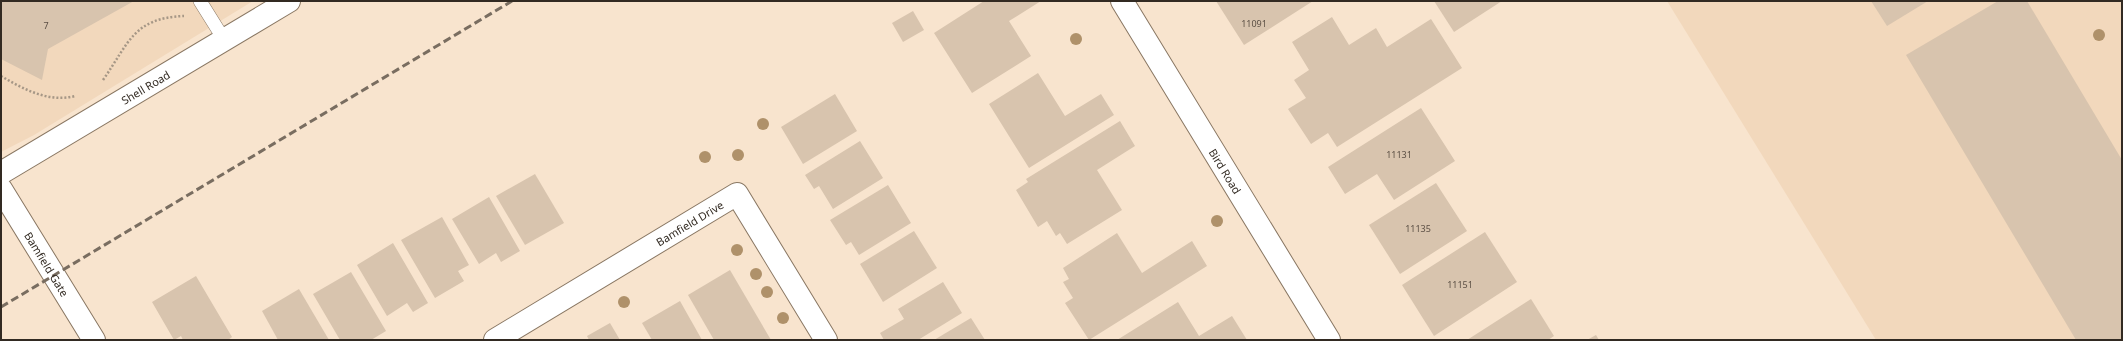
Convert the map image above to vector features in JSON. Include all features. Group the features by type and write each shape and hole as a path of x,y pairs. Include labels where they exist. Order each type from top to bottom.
{"street":[{"name":"Shell Road","path":"1,173 225,41 289,1"},
{"name":"Bird Road","path":"1122,1 1329,340"},
{"name":"Bamfield Gate","path":"1,188 94,340"},
{"name":"Bamfield Drive","path":"495,340 737,194 826,340"}],"lane":[{"path":"203,4 225,41"}],"path":[{"path":"100,84 130,38 147,23 167,17 189,16 203,4"},
{"path":"1,76 31,92 61,100 76,96"}],"shaded area":[{"path":"1,1 253,1 34,135 1,152"},
{"path":"1667,1 2122,1 2122,340 1876,340"}],"building":[{"path":"1,1 134,1 48,49 42,80 1,59"},
{"path":"984,1 1041,1 1009,21 1031,56 972,93 934,33"},
{"path":"1216,1 1313,1 1244,45"},
{"path":"1434,1 1502,1 1454,32"},
{"path":"1871,1 1928,1 1887,26"},
{"path":"1998,1 2027,1 2122,160 2122,340 2076,340 1906,55"},
{"path":"913,11 924,30 903,42 892,23"},
{"path":"1332,17 1349,45 1376,28 1387,47 1431,19 1462,68 1337,147 1328,133 1311,144 1288,109 1306,98 1294,80 1309,70 1292,42"},
{"path":"1038,73 1065,116 1101,94 1114,115 1029,168 989,104"},
{"path":"835,94 857,131 803,164 781,127"},
{"path":"1421,108 1455,161 1394,200 1377,174 1345,194 1328,167"},
{"path":"1120,121 1135,146 1097,170 1122,210 1067,244 1060,233 1056,236 1047,221 1038,227 1016,190 1028,182 1026,179"},
{"path":"860,141 883,178 833,209 819,186 814,189 805,175"},
{"path":"535,174 564,223 525,245 496,196"},
{"path":"1436,183 1467,231 1400,274 1369,225"},
{"path":"888,185 911,223 859,255 851,242 846,245 830,220"},
{"path":"489,197 520,251 501,262 496,253 479,264 452,219"},
{"path":"442,217 469,265 458,271 464,281 435,298 401,240"},
{"path":"914,231 937,268 883,302 860,264"},
{"path":"1485,232 1517,282 1434,336 1402,285"},
{"path":"1117,233 1142,273 1192,241 1207,266 1089,340 1065,303 1073,298 1063,282 1069,279 1063,268"},
{"path":"393,243 428,303 413,312 407,303 387,316 357,265"},
{"path":"730,270 771,340 714,340 688,295"},
{"path":"351,272 386,331 371,340 340,340 313,294"},
{"path":"196,276 232,337 228,340 183,340 181,336 174,340 152,302"},
{"path":"943,282 962,313 918,340 884,340 880,333 904,319 898,309"},
{"path":"299,289 329,340 278,340 262,311"},
{"path":"1531,299 1554,336 1548,340 1467,340"},
{"path":"680,301 702,340 652,340 642,323"},
{"path":"1178,302 1199,336 1232,316 1247,340 1117,340"},
{"path":"971,318 985,340 934,340"},
{"path":"610,323 620,340 589,340 587,336"},
{"path":"1596,335 1599,340 1587,340"}],"railway":[{"path":"1,307 512,1"}]}
